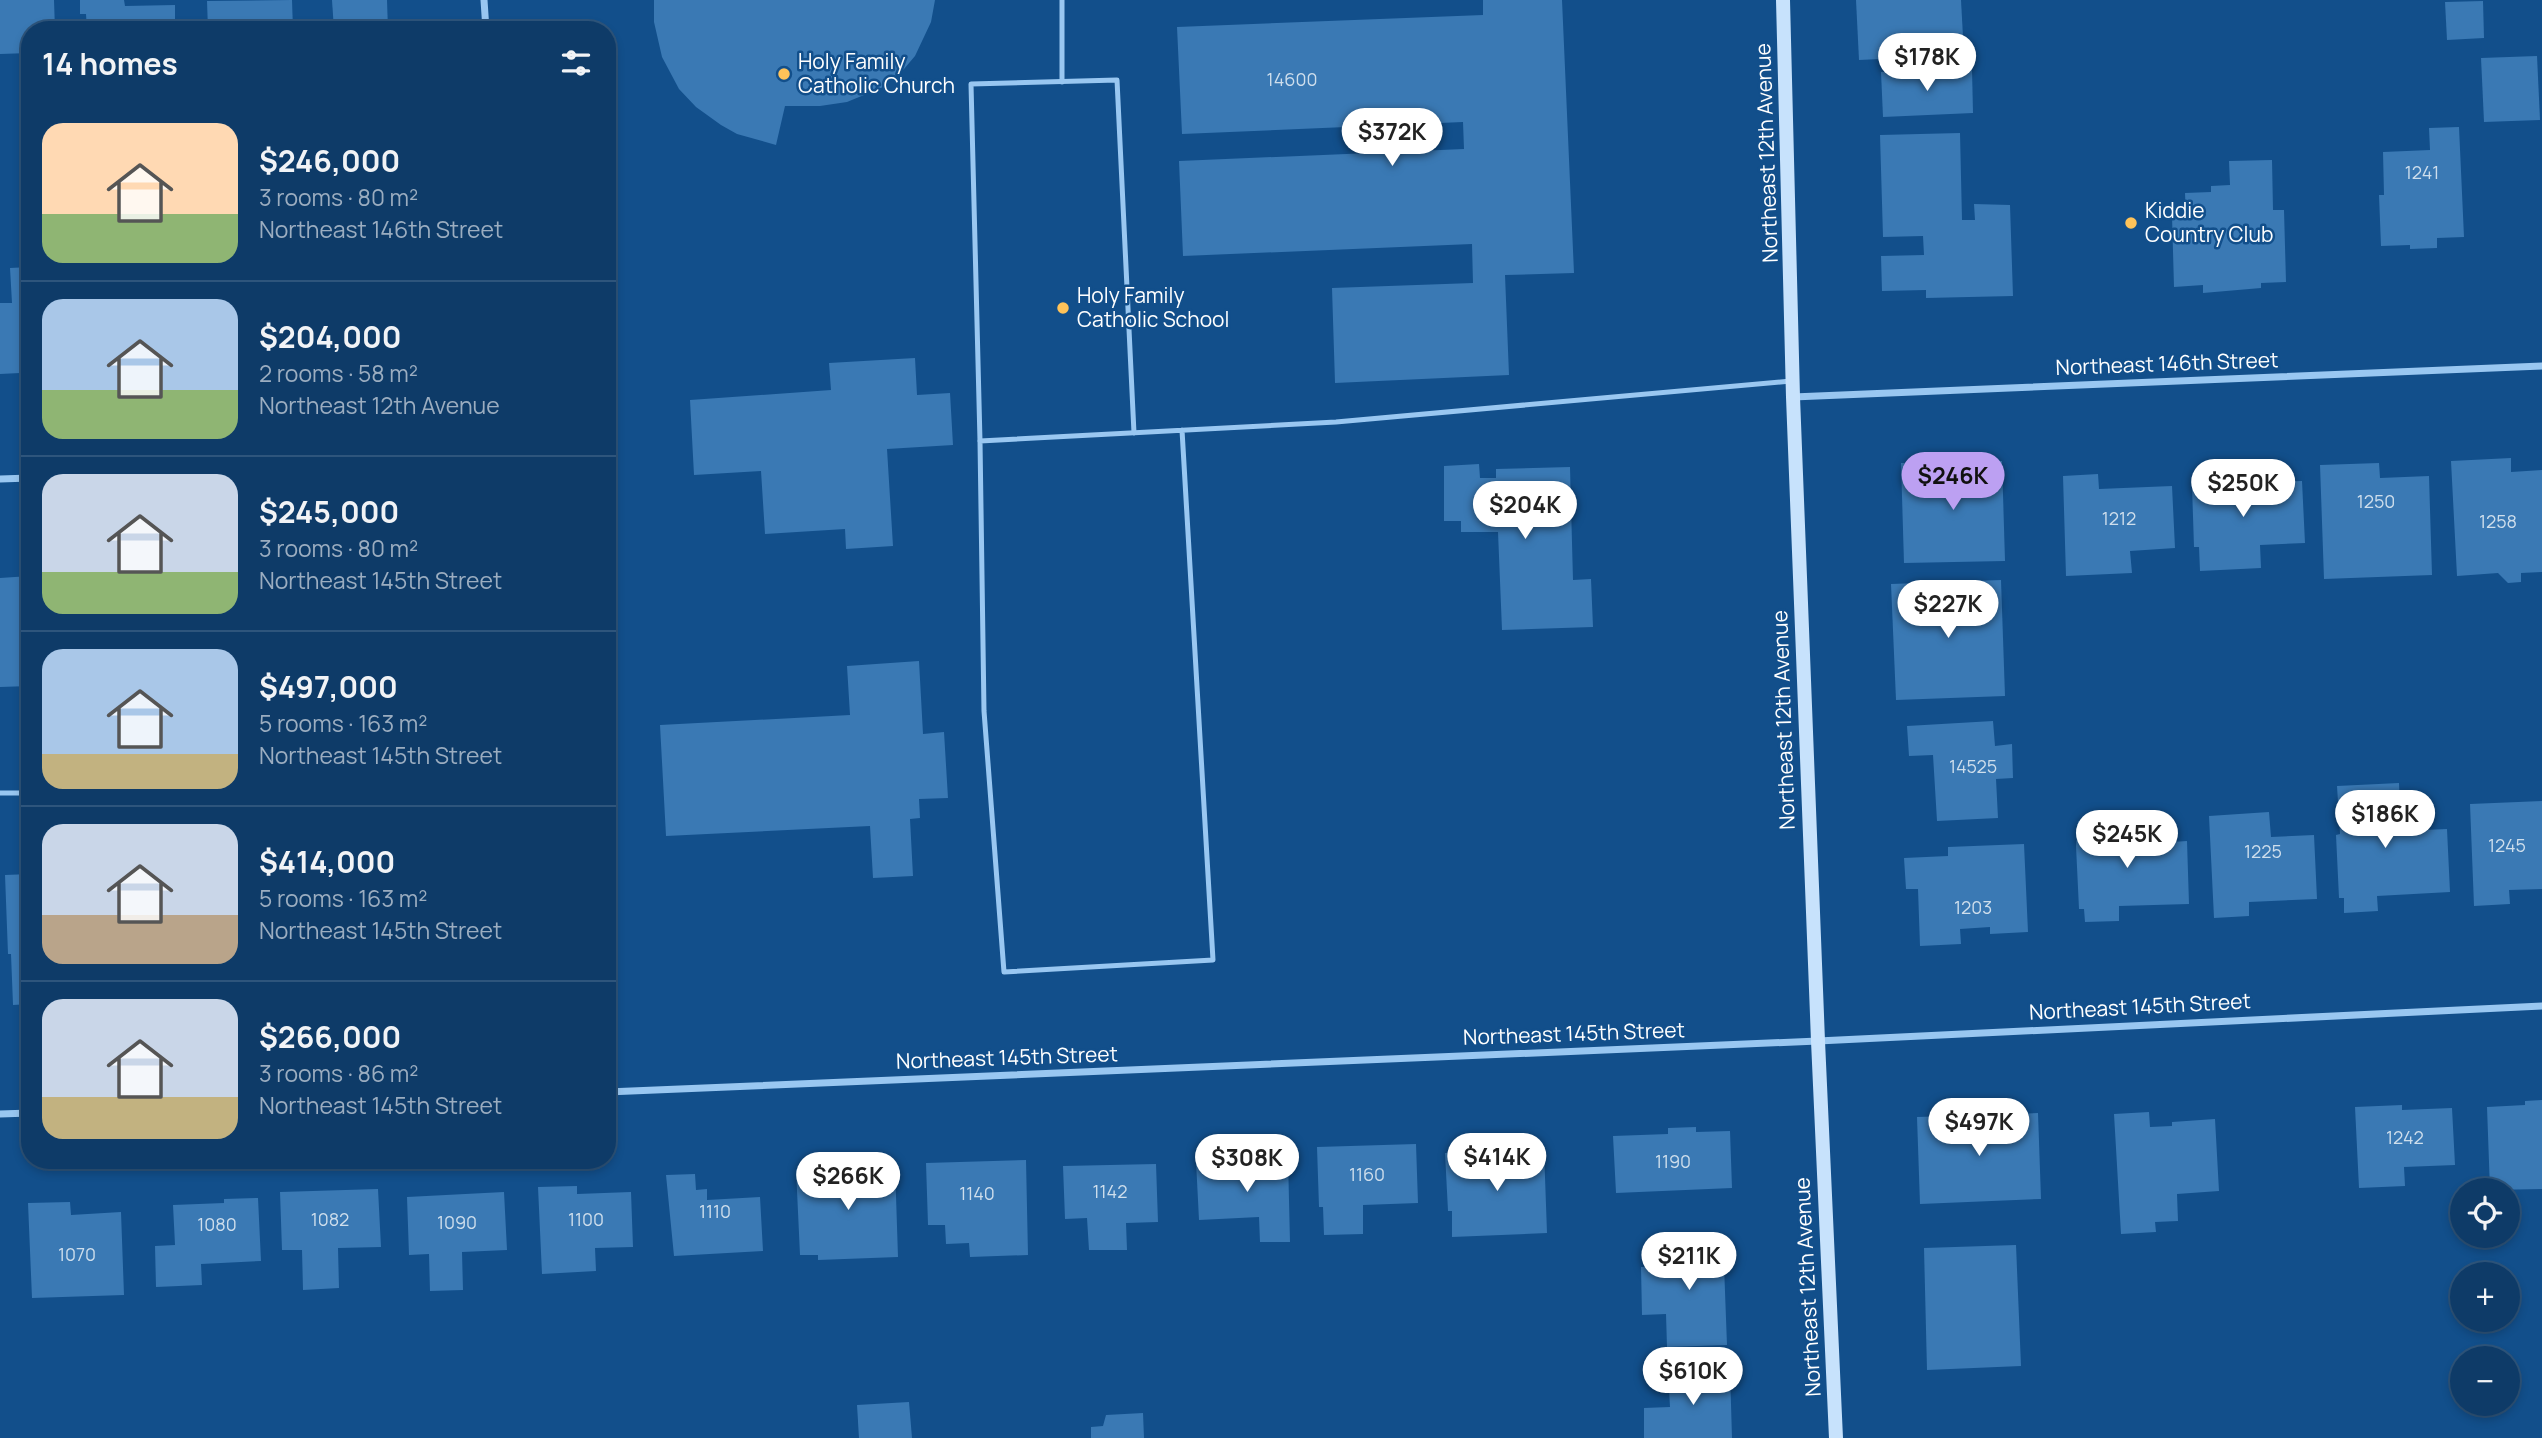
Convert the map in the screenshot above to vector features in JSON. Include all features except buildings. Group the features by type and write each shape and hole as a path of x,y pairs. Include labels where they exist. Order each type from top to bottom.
{"street":[{"path":"484,0 485,21"},
{"name":"Northeast 12th Avenue","path":"1783,0 1793,397 1836,1438"},
{"name":"Northeast 146th Street","path":"1793,397 2542,366"},
{"path":"0,479 21,478"},
{"name":"Northeast 145th Street","path":"616,1092 1818,1041 2542,1006"},
{"path":"0,1114 21,1113"}],"lane":[{"path":"1062,0 1062,82"},
{"path":"1134,433 1117,80 971,84 984,711 1004,971 1213,960 1182,430"},
{"path":"980,441 1336,422 1794,381"},
{"path":"0,793 21,793"}],"place":[{"name":"Holy Family Catholic Church","path":"784,74"},
{"name":"Kiddie Country Club","path":"2131,223"},
{"name":"Holy Family Catholic School","path":"1063,308"}]}
